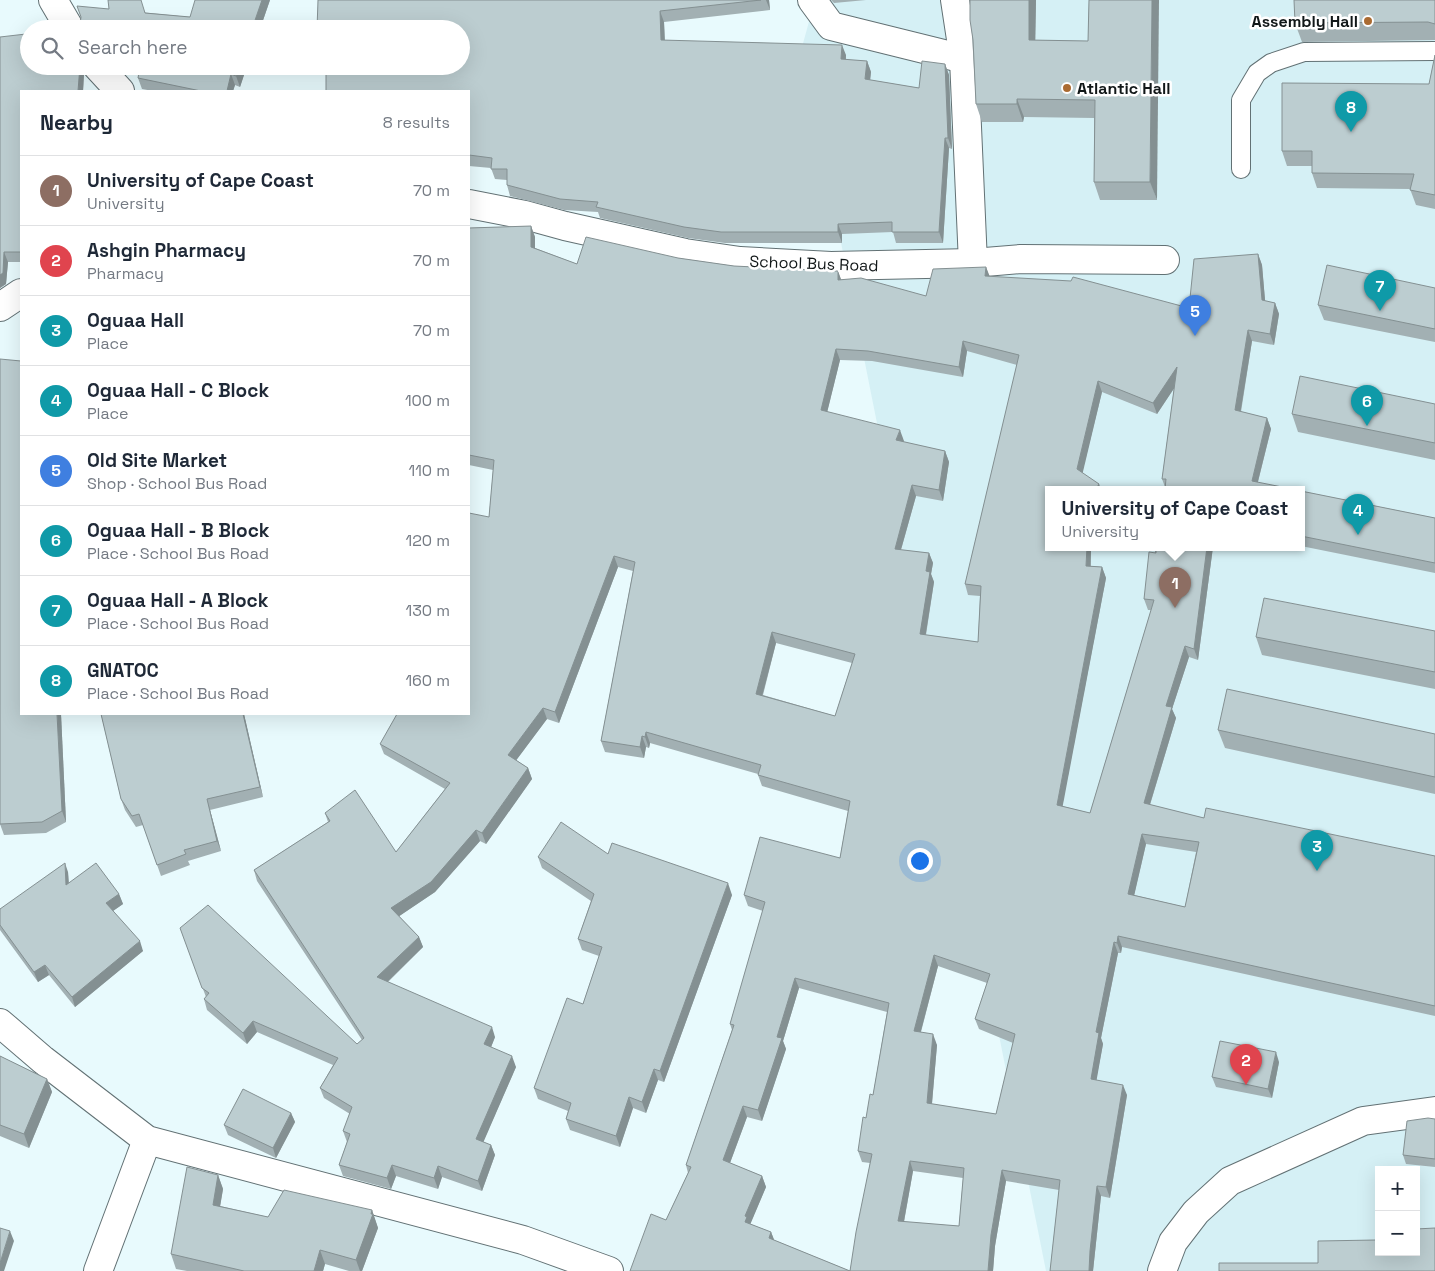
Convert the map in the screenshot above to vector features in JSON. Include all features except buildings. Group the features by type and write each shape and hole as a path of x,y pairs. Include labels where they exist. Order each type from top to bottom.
{"street":[{"path":"53,0 65,20"},
{"path":"812,0 832,26 964,59"},
{"path":"956,0 964,59 973,263"},
{"path":"105,75 119,90"},
{"name":"School Bus Road","path":"470,204 525,215 685,253 740,261 832,266 973,263 1021,259 1165,260"},
{"path":"0,307 20,294"},
{"path":"0,1023 43,1060 148,1140 523,1240 609,1271"},
{"path":"1162,1271 1173,1242 1196,1212 1230,1181 1363,1121 1435,1111"},
{"path":"98,1271 148,1140"}],"lane":[{"path":"1241,169 1241,100 1257,73 1271,63 1304,52 1435,51"}],"shaded area":[{"path":"815,0 1435,0 1435,1271 1046,1271 802,47"}],"place":[{"name":"Assembly Hall","path":"1368,21"},
{"name":"Atlantic Hall","path":"1067,88"},
{"name":"GNATOC","path":"1351,132"},
{"name":"Oguaa Hall - A Block","path":"1380,311"},
{"name":"Old Site Market","path":"1195,336"},
{"name":"Oguaa Hall - B Block","path":"1367,426"},
{"name":"Oguaa Hall - C Block","path":"1358,535"},
{"name":"University of Cape Coast","path":"1175,608"},
{"name":"Oguaa Hall","path":"1317,871"},
{"name":"Ashgin Pharmacy","path":"1246,1085"}]}
